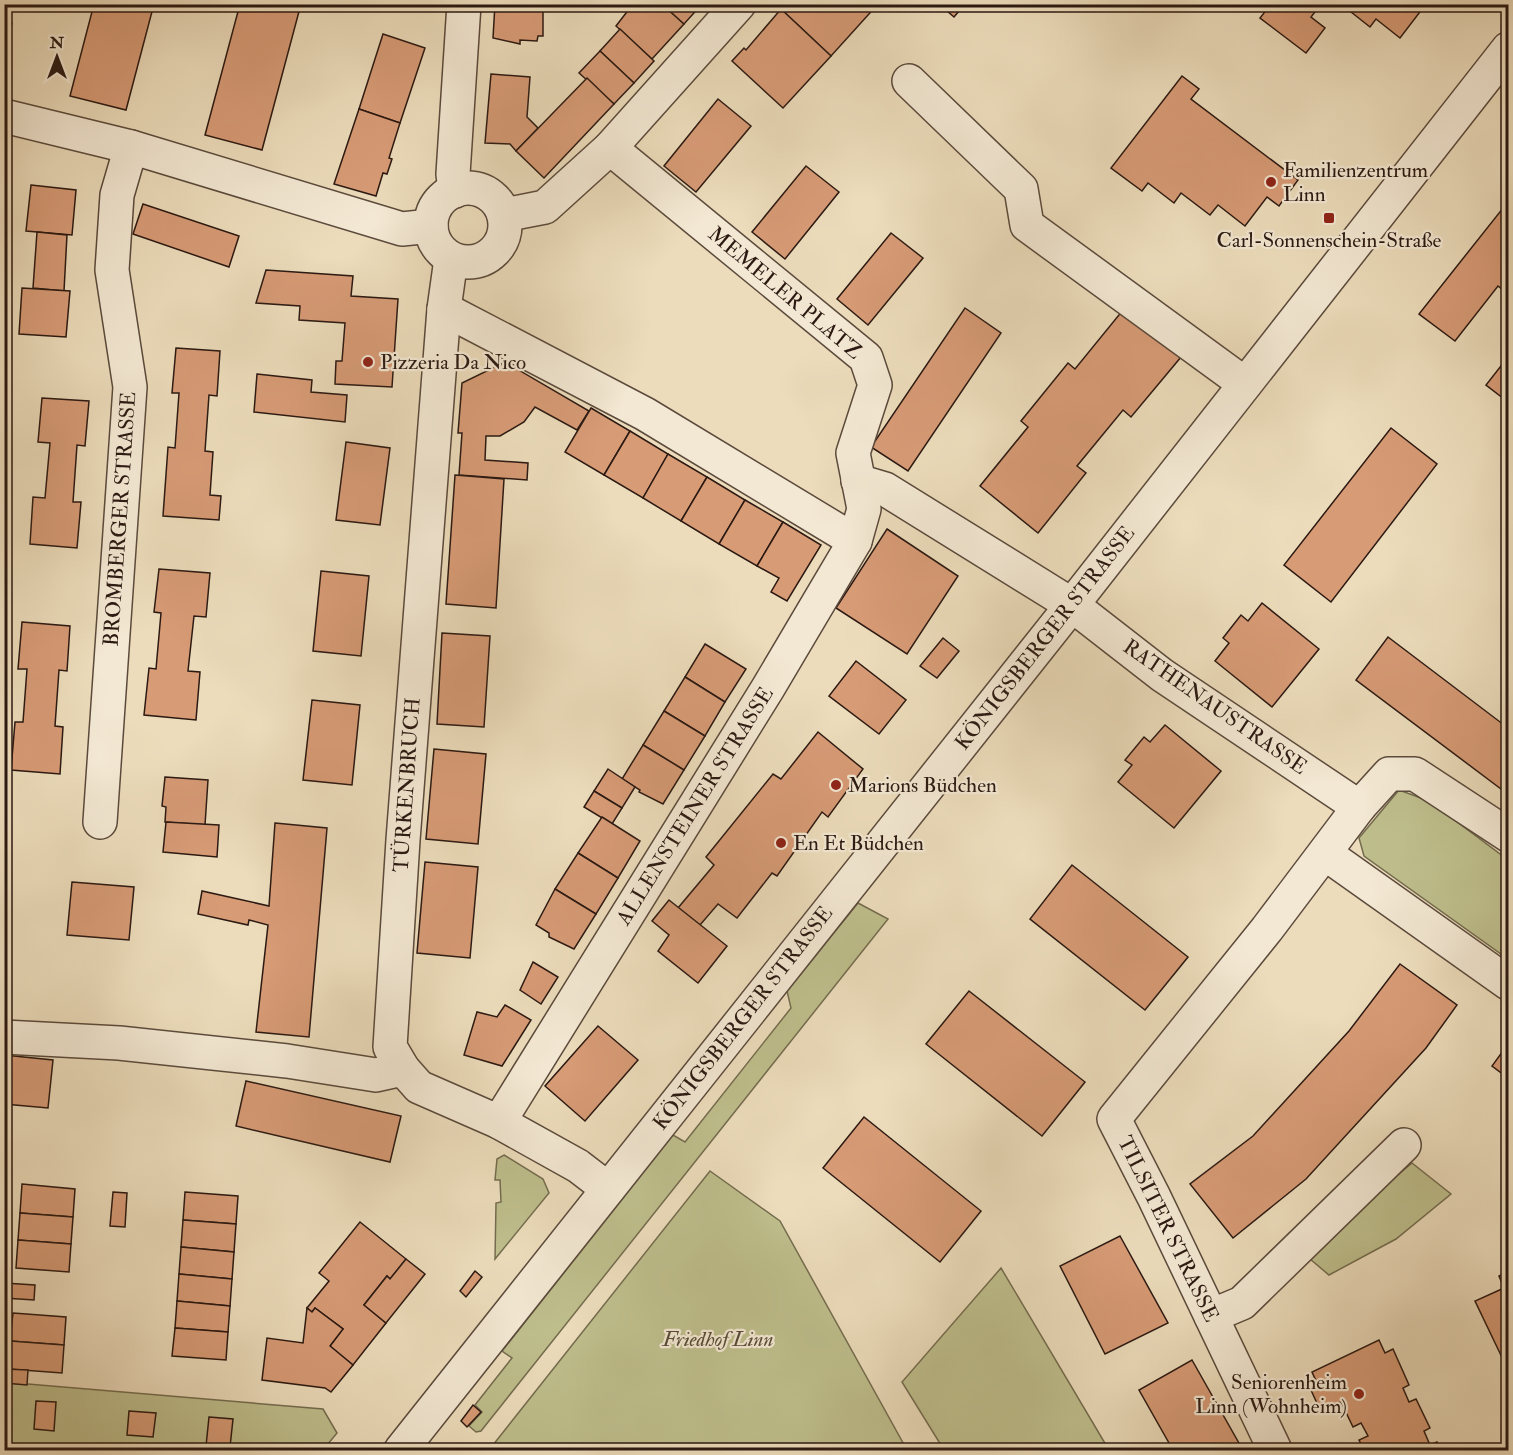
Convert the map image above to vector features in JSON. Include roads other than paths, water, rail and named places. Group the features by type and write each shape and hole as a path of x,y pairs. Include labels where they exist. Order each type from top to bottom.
{"street":[{"path":"455,191 453,174 464,4"},
{"path":"504,214 545,207 610,148 739,4"},
{"name":"KÖNIGSBERGER STRASSE","path":"401,1450 1509,50"},
{"path":"909,81 1021,189 1027,225 1245,384"},
{"path":"4,116 131,147 402,229 431,226"},
{"name":"BROMBERGER STRASSE","path":"100,822 130,387 112,270 117,195 131,147"},
{"name":"MEMELER PLATZ","path":"610,148 866,358 874,385 853,453 858,481"},
{"path":"471,188 482,191 499,204 504,214 503,239 496,249 476,261 452,259 437,245 431,226 432,213 439,202 455,191 471,188"},
{"name":"TÜRKENBRUCH","path":"452,259 444,309 403,840 390,1047 419,1087 499,1122 578,1166 608,1189"},
{"path":"444,309 645,414 855,541"},
{"path":"858,481 885,489 1072,605"},
{"name":"ALLENSTEINER STRASSE","path":"499,1122 768,688 855,541 864,509 858,481"},
{"name":"RATHENAUSTRASSE","path":"1072,605 1162,675 1359,807"},
{"path":"1509,835 1415,774 1389,774 1359,807 1326,854 1509,983"},
{"name":"TILSITER STRASSE","path":"1275,1450 1113,1119 1326,854"},
{"path":"4,1037 118,1043 287,1061 375,1075 404,1069"},
{"path":"1211,1316 1242,1303 1404,1145"}],"place":[{"name":"Familienzentrum Linn","path":"1271,182"},
{"name":"Carl-Sonnenschein-Straße","path":"1329,218"},
{"name":"Pizzeria Da Nico","path":"368,362"},
{"name":"Marions Büdchen","path":"836,785"},
{"name":"En Et Büdchen","path":"781,843"},
{"name":"Seniorenheim Linn (Wohnheim)","path":"1359,1394"}],"park label":[{"name":"Friedhof Linn","path":"718,1339"}]}
